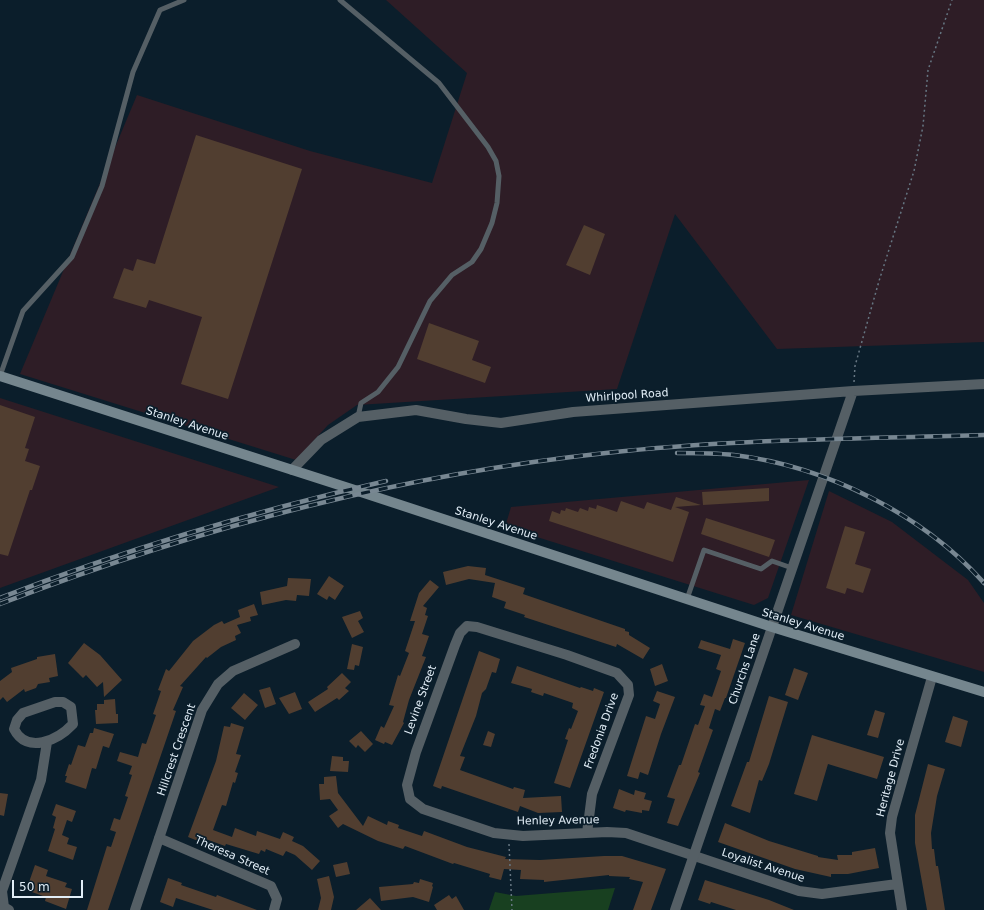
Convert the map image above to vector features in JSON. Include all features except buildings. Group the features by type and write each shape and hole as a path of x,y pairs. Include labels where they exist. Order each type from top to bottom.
{"main road":[{"name":"Stanley Avenue","path":"0,376 292,470 686,600 984,692"}],"street":[{"name":"Whirlpool Road","path":"292,470 321,440 358,417 416,410 466,419 501,423 573,412 853,391 984,384"},
{"name":"Churchs Lane","path":"675,910 853,391"},
{"name":"Levine Street","path":"423,809 410,799 407,785 416,752 455,645 460,633 467,626 477,626 495,632"},
{"name":"Fredonia Drive","path":"495,632 567,655 617,674 628,685 629,695 592,794 587,833"},
{"name":"Hillcrest Crescent","path":"134,910 160,838 202,710 218,684 233,672 295,644"},
{"name":"Heritage Drive","path":"902,910 890,833 892,817 932,677"},
{"path":"55,702 63,702 71,707 73,724 66,731 46,742 28,743 18,737 14,729 17,720 23,713 55,702"},
{"path":"9,910 4,907 2,891 41,780 46,742"},
{"name":"Henley Avenue","path":"423,809 494,833 523,836 626,833 693,855"},
{"name":"Theresa Street","path":"160,838 271,886 277,899 274,910"},
{"name":"Loyalist Avenue","path":"693,855 799,892 822,894 897,884"}],"lane":[{"path":"0,376 23,310 72,257 102,186 133,72 160,10 184,0"},
{"path":"340,0 439,83 488,147 496,161 500,176 497,203 492,223 481,249 472,262 452,275 430,300 398,367 378,392 361,403 358,417"},
{"path":"686,600 704,550 761,569 772,561 792,568"}],"path":[{"path":"853,391 855,366 879,281 914,171 923,126 928,70 952,0"},
{"path":"508,834 512,910"}],"shaded area":[{"path":"386,0 984,0 984,342 777,349 675,214 617,389 357,405 328,425 296,460 20,374 137,95 310,151 432,183 467,73"},
{"path":"0,398 279,487 0,588"},
{"path":"809,480 768,598 754,605 505,527 511,507"},
{"path":"829,491 892,522 968,580 984,603 984,672 791,615"}],"green space":[{"path":"615,888 608,910 489,910 495,892 516,896"}],"railway":[{"path":"0,604 73,577 223,529 298,509 451,475 528,463 653,448 795,440 984,435"},
{"path":"677,453 727,454 768,461 803,470 837,482 870,497 902,515 932,535 959,558 984,583"},
{"path":"0,598 95,563 191,532 288,505 386,481"}]}
